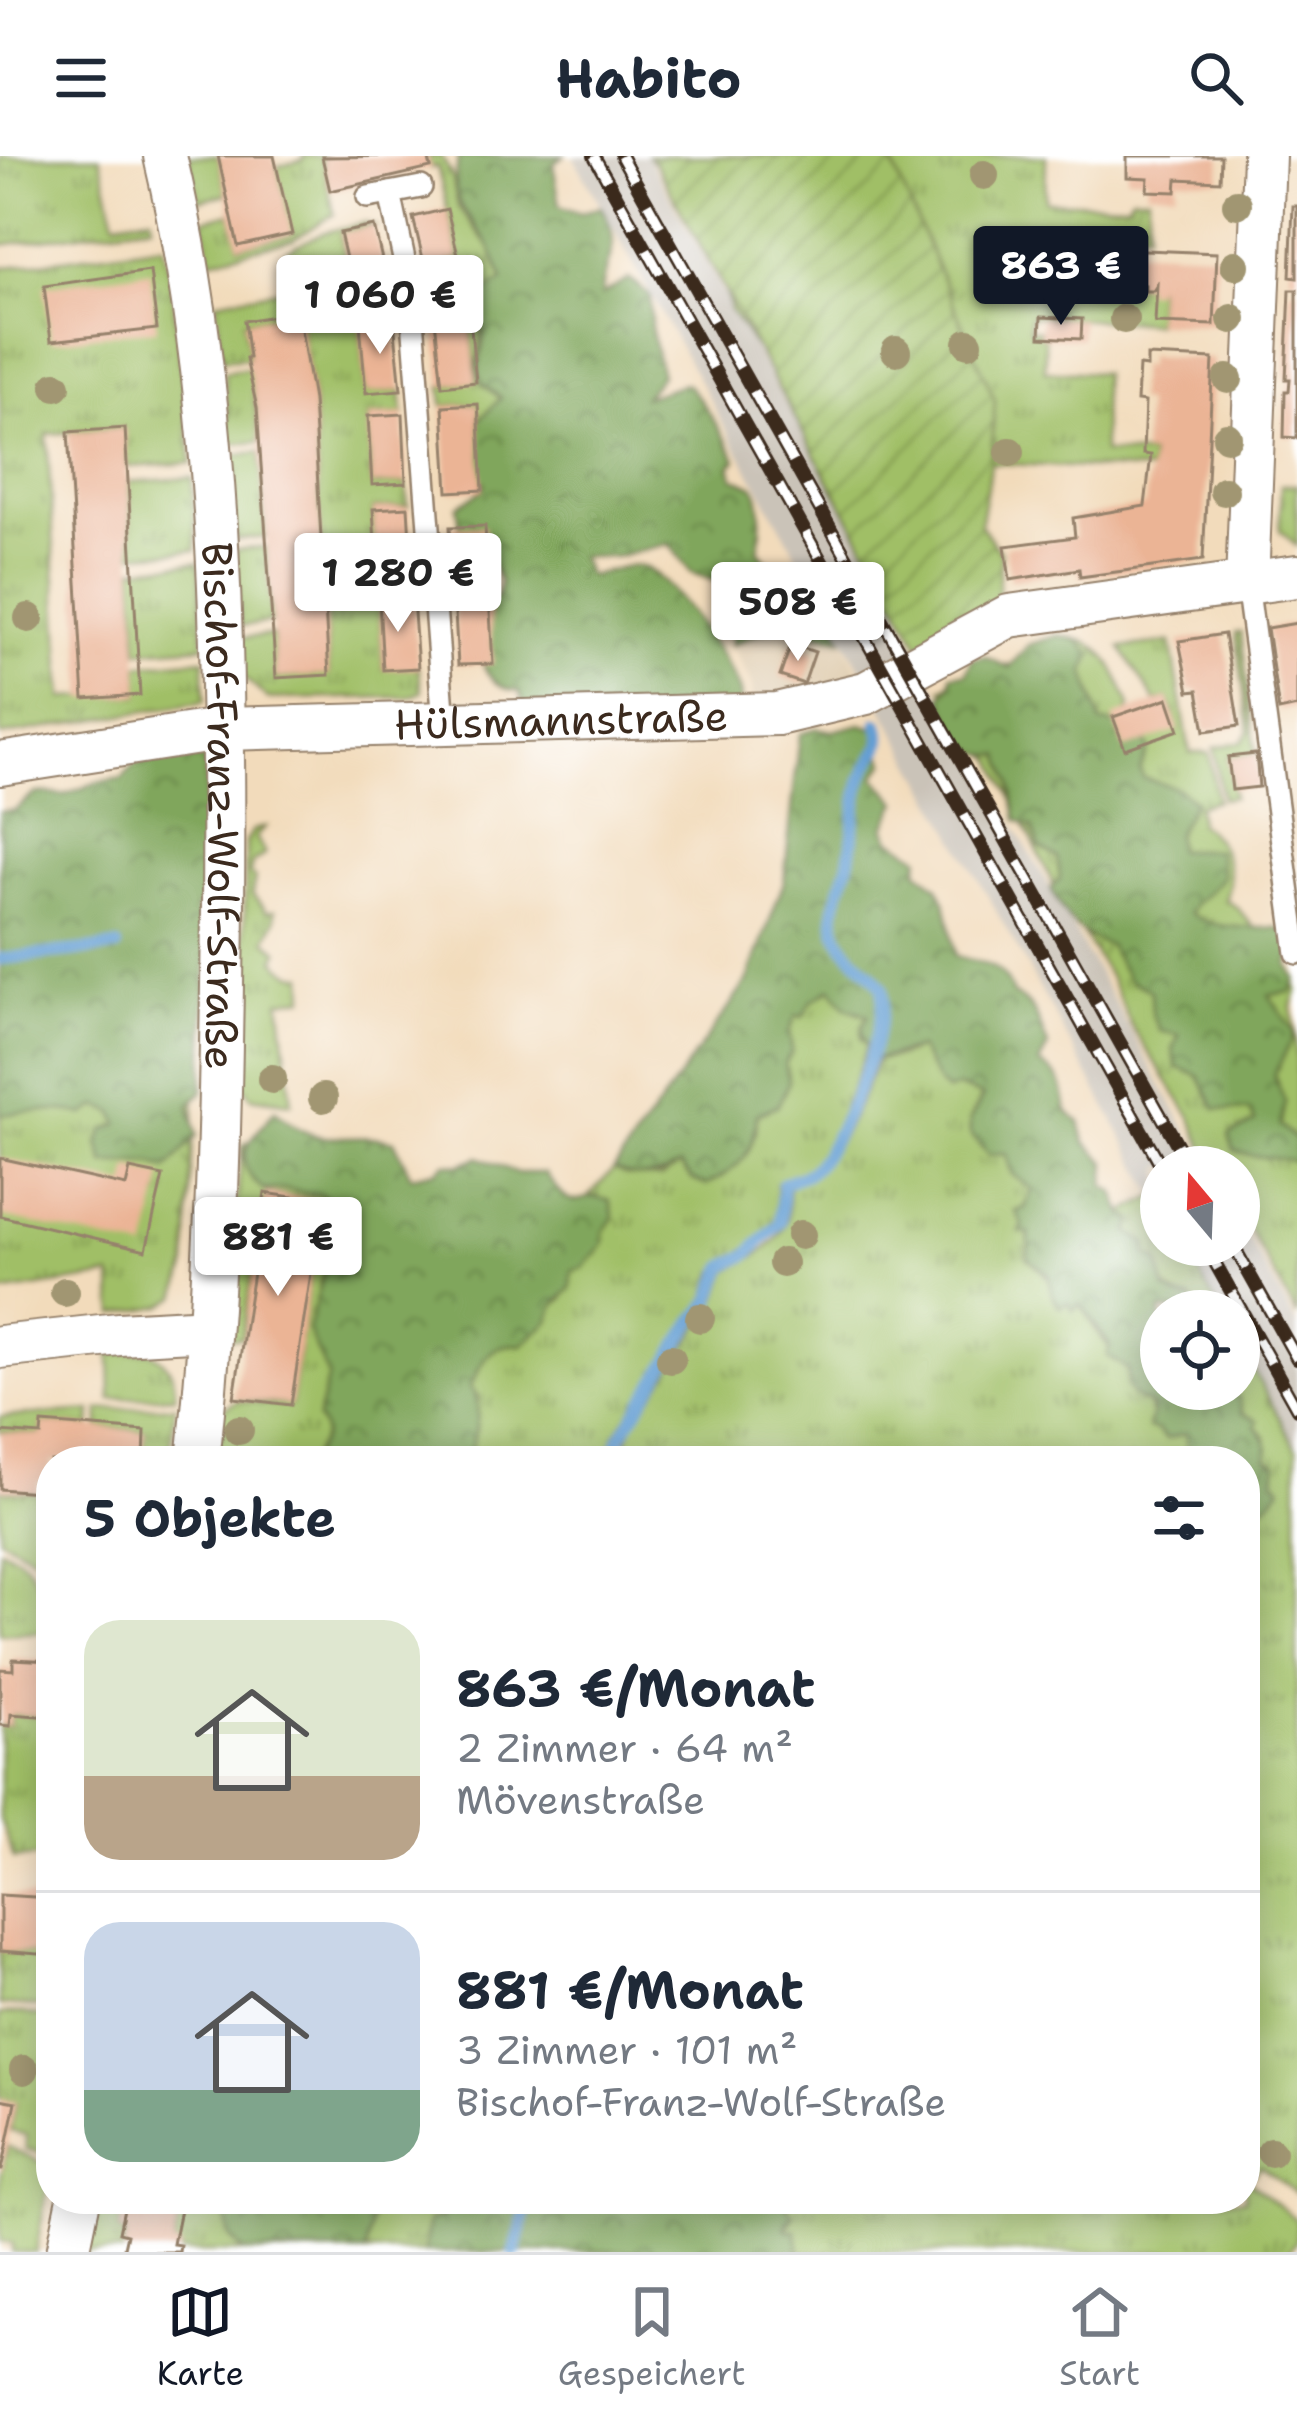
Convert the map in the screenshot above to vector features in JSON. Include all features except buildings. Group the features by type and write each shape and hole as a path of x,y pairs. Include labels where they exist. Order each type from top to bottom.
{"street":[{"name":"Bischof-Franz-Wolf-Straße","path":"166,156 198,338 225,729 220,1106 199,1446"},
{"path":"1247,584 1264,156"},
{"name":"Hülsmannstraße","path":"0,764 225,729 777,714 866,693 1009,616 1297,576"},
{"path":"0,1347 209,1329"},
{"path":"68,2252 76,2214"}],"lane":[{"path":"422,187 379,195 411,292 444,724"},
{"path":"1247,584 1297,953"}],"shaded area":[{"path":"573,156 647,156 886,585 926,669 1196,1146 1140,1146 1140,1168"},
{"path":"780,623 842,639 867,690 754,710 752,684 731,645"},
{"path":"1260,1259 1297,1325 1297,1449 1260,1383 1260,1290 1208,1290 1195,1266 1260,1266"}],"green space":[{"path":"0,156 100,156 115,221 151,216 152,224 0,245"},
{"path":"188,156 218,156 227,194 199,200"},
{"path":"303,156 328,156 322,158 334,214 294,239 211,260 203,220 231,213 239,246 291,234 276,167 303,160"},
{"path":"428,156 441,156 452,176 458,206 491,248 503,281 476,305 483,326 477,364 482,384 501,398 479,420 477,404 443,406 442,386 476,381 468,297 433,300 425,267 459,259 437,166 431,168"},
{"path":"459,156 564,156 553,164 560,205 581,213 601,206 612,233 602,295 629,279 650,296 661,375 644,397 686,383 733,452 734,478 757,492 758,550 769,564 809,580 824,599 842,639 780,623 731,645 739,595 727,585 691,573 669,544 615,557 579,557 588,576 636,566 654,573 668,586 725,662 740,692 741,710 528,716 519,691 495,682 487,672 476,636 475,610 497,596 500,583 479,536 460,527 457,506 483,490 485,483 476,475 479,420 501,398 482,384 478,372 483,327 476,305 479,296 503,280 490,248 457,196"},
{"path":"648,156 1046,156 1045,201 1127,204 1132,196 1148,196 1148,231 1098,231 1097,283 1157,285 1155,323 1030,316 1029,329 1045,337 1045,371 1102,373 1103,453 1151,455 1150,471 991,463 980,525 1001,553 924,588 730,311 698,229"},
{"path":"651,156 889,156 995,400 980,525 1001,553 996,614 925,655"},
{"path":"364,223 374,226 340,234 355,301 390,293 394,321 360,325 366,392 401,390 403,414 368,417 372,485 406,483 408,507 373,509 377,577 412,575 413,599 379,602 383,669 418,668 422,692 409,697 268,699 243,677 240,638 273,635 276,678 329,674 313,400 298,312 244,321 249,358 222,360 216,301 290,288 286,251 322,233"},
{"path":"163,245 192,463 127,467 124,428 47,434 63,698 139,695 138,665 204,659 205,701 0,736 0,268"},
{"path":"250,368 260,442 230,444 224,372"},
{"path":"260,452 266,537 234,540 229,456"},
{"path":"192,478 196,550 132,554 128,482"},
{"path":"1281,485 1297,485 1297,546 1280,530"},
{"path":"267,547 272,622 240,626 235,550"},
{"path":"199,562 204,646 138,651 133,568"},
{"path":"1241,632 1256,754 1228,757 1233,797 1222,799 1214,748 1243,741 1249,731 1236,633"},
{"path":"1059,635 1078,640 1092,655 1085,671 1101,723 1139,726 1149,749 1140,770 1143,778 1177,788 1194,801 1176,834 1177,850 1217,850 1222,876 1189,912 1220,925 1280,928 1290,935 1295,950 1289,964 1296,979 1291,992 1269,995 1293,1031 1274,1075 1285,1102 1280,1126 1297,1140 1297,1162 1260,1157 1260,1146 1233,1146 1229,1135 1255,1122 1250,1111 1216,1109 1199,1076 1177,1067 1173,1050 1179,1035 1160,1031 1152,1014 1151,991 1128,979 1109,946 1081,931 1061,908 1051,888 1060,879 1057,858 1039,847 1033,827 1017,820 1001,755 969,746 950,718 942,696 952,674 966,673 972,659 985,656 1009,668 1028,645"},
{"path":"1064,637 1090,644 1107,659 1119,680 1136,725 1178,730 1168,699 1156,702 1121,648 1171,642 1190,753 1209,753 1217,800 1197,806 1199,824 1215,838 1225,857 1229,879 1225,900 1261,933 1280,937 1297,991 1292,1006 1297,1060 1297,1316 1260,1249 1260,1146 1203,1146 1191,1117 1133,1029 1112,982 1054,886 994,760 977,744 942,688 980,666 1016,664"},
{"path":"861,724 880,730 884,738 878,747 886,762 875,777 898,802 885,827 891,839 920,857 918,870 938,887 956,956 998,971 1013,995 1032,1009 1048,1046 1039,1064 1058,1078 1067,1112 1080,1122 1085,1141 1107,1163 1105,1186 1115,1192 1123,1213 1134,1221 1129,1232 1140,1239 1140,1266 1160,1266 1167,1290 1140,1290 1140,1400 1127,1388 1128,1369 1107,1356 1110,1345 1088,1314 1079,1304 1073,1311 1068,1303 1060,1307 1048,1273 1028,1258 1029,1233 1020,1232 1023,1226 1016,1211 1025,1208 1032,1189 1012,1174 1006,1154 989,1155 970,1134 970,1120 983,1096 959,1087 947,1091 919,1048 877,1060 861,1035 868,1015 846,1008 831,988 812,1001 802,1017 796,1015 789,1032 792,1051 785,1063 789,1081 778,1105 757,1114 753,1140 737,1166 706,1185 693,1180 680,1165 648,1176 614,1169 748,980 784,882 800,734 817,728 833,731"},
{"path":"205,751 210,887 195,911 208,928 203,1091 189,1105 197,1136 166,1170 152,1163 105,1164 99,1144 104,1130 119,1124 114,1112 98,1106 84,1115 31,1111 0,1115 0,811 14,811 36,793 65,795 123,778 134,764"},
{"path":"265,827 256,837 265,854 252,863 252,894 267,912 275,910 266,940 279,951 275,959 288,971 304,975 305,997 280,1001 292,1103 251,1097 242,1083 246,842 253,830"},
{"path":"831,988 846,1008 868,1016 861,1039 867,1045 835,1127 810,1166 777,1184 776,1220 755,1243 715,1272 707,1298 612,1446 470,1446 478,1397 470,1388 488,1355 502,1346 522,1345 549,1321 554,1306 563,1299 597,1196 585,1200 614,1169 626,1175 661,1177 756,1133 757,1114 792,1051 789,1032 796,1014 802,1017 812,1001"},
{"path":"919,1048 947,1091 958,1087 983,1096 970,1120 1006,1154 1012,1174 1032,1189 1025,1208 1016,1212 1029,1233 1028,1258 1068,1303 1085,1310 1140,1390 1140,1410 1150,1410 1158,1430 1173,1436 1186,1433 1187,1446 626,1446 632,1426 718,1298 728,1271 762,1252 782,1231 790,1184 805,1177 832,1150 877,1060"},
{"path":"196,1069 187,1265 177,1297 163,1306 115,1314 111,1276 0,1293 0,1074"},
{"path":"275,1110 320,1137 394,1141 411,1176 478,1157 517,1173 545,1173 571,1201 610,1201 614,1218 604,1231 604,1244 583,1268 572,1271 571,1288 554,1306 549,1321 522,1345 494,1350 479,1369 470,1387 478,1413 472,1446 318,1446 323,1431 317,1419 328,1376 308,1330 326,1265 345,1253 322,1226 326,1197 264,1190 252,1179 245,1159 252,1140"},
{"path":"248,1141 243,1158 264,1190 327,1197 325,1228 345,1253 320,1281 320,1349 328,1376 317,1419 323,1431 318,1446 217,1446 221,1410 237,1401 291,1405 321,1201 266,1193 257,1236 234,1234 242,1147"},
{"path":"1140,1204 1140,1246 1129,1232 1123,1213"},
{"path":"234,1246 256,1247 242,1338 228,1338"},
{"path":"1195,1266 1208,1290 1168,1290 1158,1268"},
{"path":"151,1352 170,1370 175,1396 111,1399 110,1354"},
{"path":"1260,1383 1297,1449 1297,2194 1260,2166 1260,1506 1266,1504 1275,1468 1267,1459 1266,1437 1242,1410 1260,1410"},
{"path":"175,1406 171,1446 144,1446 145,1431 99,1428 99,1410"},
{"path":"1241,1410 1258,1420 1256,1427 1266,1441 1267,1458 1277,1464 1274,1479 1281,1487 1260,1505 1260,1446 1187,1446 1186,1433 1166,1439 1148,1428 1153,1412"},
{"path":"91,1411 90,1427 43,1423 41,1435 0,1432 0,1417"},
{"path":"0,1490 36,1492 36,1557 0,1538"},
{"path":"0,1549 23,1562 36,1581 36,1632 0,1634"},
{"path":"11,1714 36,1716 36,1857 14,1859 0,1819 0,1725 10,1726"},
{"path":"0,1951 36,1954 36,2006 0,2005"},
{"path":"0,2014 36,2015 36,2151 26,2149 27,2135 10,2131 16,2103 0,2099"},
{"path":"7,2146 36,2160 36,2214 43,2214 36,2252 12,2252 13,2244 0,2242 0,2180"},
{"path":"1260,2191 1297,2220 1297,2241 1288,2252 799,2252 796,2231 785,2230 793,2214 1260,2214"},
{"path":"93,2214 123,2214 119,2232 127,2234 123,2252 85,2252"},
{"path":"179,2214 225,2214 229,2236 243,2252 179,2252 180,2246 173,2244"},
{"path":"225,2214 373,2214 366,2252 243,2252 229,2236"},
{"path":"373,2214 446,2214 429,2221 424,2252 366,2252"},
{"path":"446,2214 793,2214 786,2229 796,2231 800,2251 424,2252 429,2220"}],"waterway":[{"path":"617,1446 693,1322 711,1301 724,1267 747,1255 780,1223 783,1184 813,1170 826,1151 872,1052 882,987 844,946 834,919 850,857 861,783 881,740 878,723"},
{"path":"0,959 117,947"},
{"path":"515,2252 525,2214"}],"railway":[{"path":"594,156 1150,1146"},
{"path":"621,156 1178,1146"},
{"path":"1217,1266 1297,1409"},
{"path":"1245,1266 1297,1359"}]}
